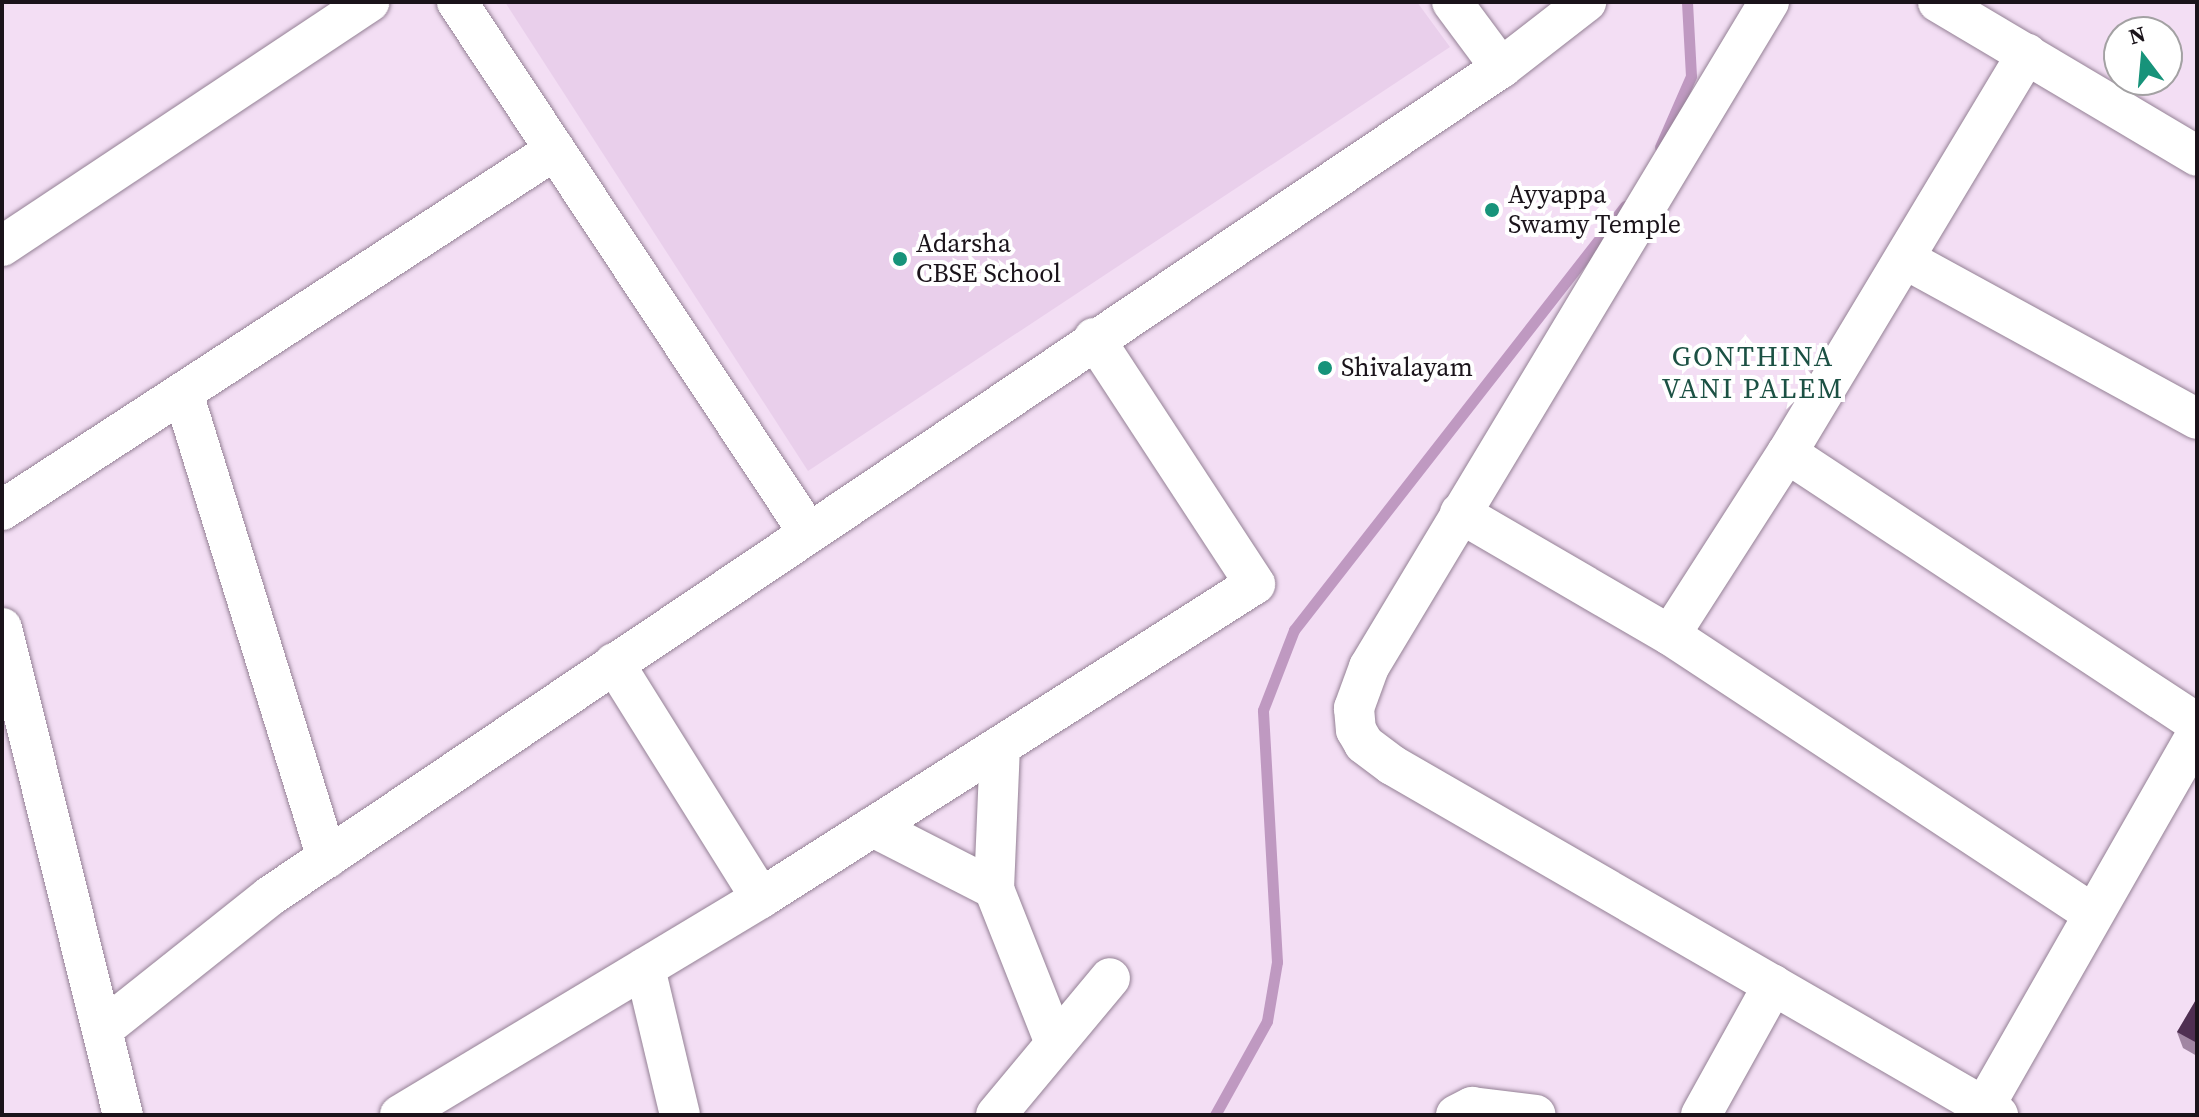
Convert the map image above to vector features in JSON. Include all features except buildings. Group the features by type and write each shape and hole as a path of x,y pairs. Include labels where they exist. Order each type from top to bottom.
{"street":[{"path":"2,246 369,2"},
{"path":"457,2 808,532"},
{"path":"1452,2 1501,68"},
{"path":"103,1029 270,896 1094,338 1501,68 1586,2"},
{"path":"1769,2 1369,667 1354,708 1364,744 1991,1111 2093,914 2197,733"},
{"path":"1954,5 2027,54 2197,156"},
{"path":"1670,635 1787,453 2027,54"},
{"path":"2,510 555,150"},
{"path":"1905,259 2197,419"},
{"path":"420,1108 761,898 1255,584 1094,338"},
{"path":"183,393 327,858"},
{"path":"1787,453 2197,723"},
{"path":"1460,513 1670,635 2093,914"},
{"path":"2,628 123,1115"},
{"path":"614,663 761,898"},
{"path":"1000,746 994,889 1055,1043"},
{"path":"873,827 994,889"},
{"path":"645,968 680,1115"},
{"path":"996,1115 1110,978"},
{"path":"1701,1115 1773,985"},
{"path":"1456,1115 1472,1107 1536,1115"}],"shaded area":[{"name":"Adarsha CBSE School","path":"505,2 1417,2 1450,47 808,471"}],"waterway":[{"path":"1660,147 1691,76 1687,2"},
{"path":"1215,1115 1267,1021 1277,962 1263,710 1294,630 1625,206"}],"place":[{"name":"Ayyappa Swamy Temple","path":"1492,210"},
{"name":"Adarsha CBSE School","path":"900,259"},
{"name":"Shivalayam","path":"1325,368"}],"district":[{"name":"GONTHINA VANI PALEM","path":"1753,372"}]}
